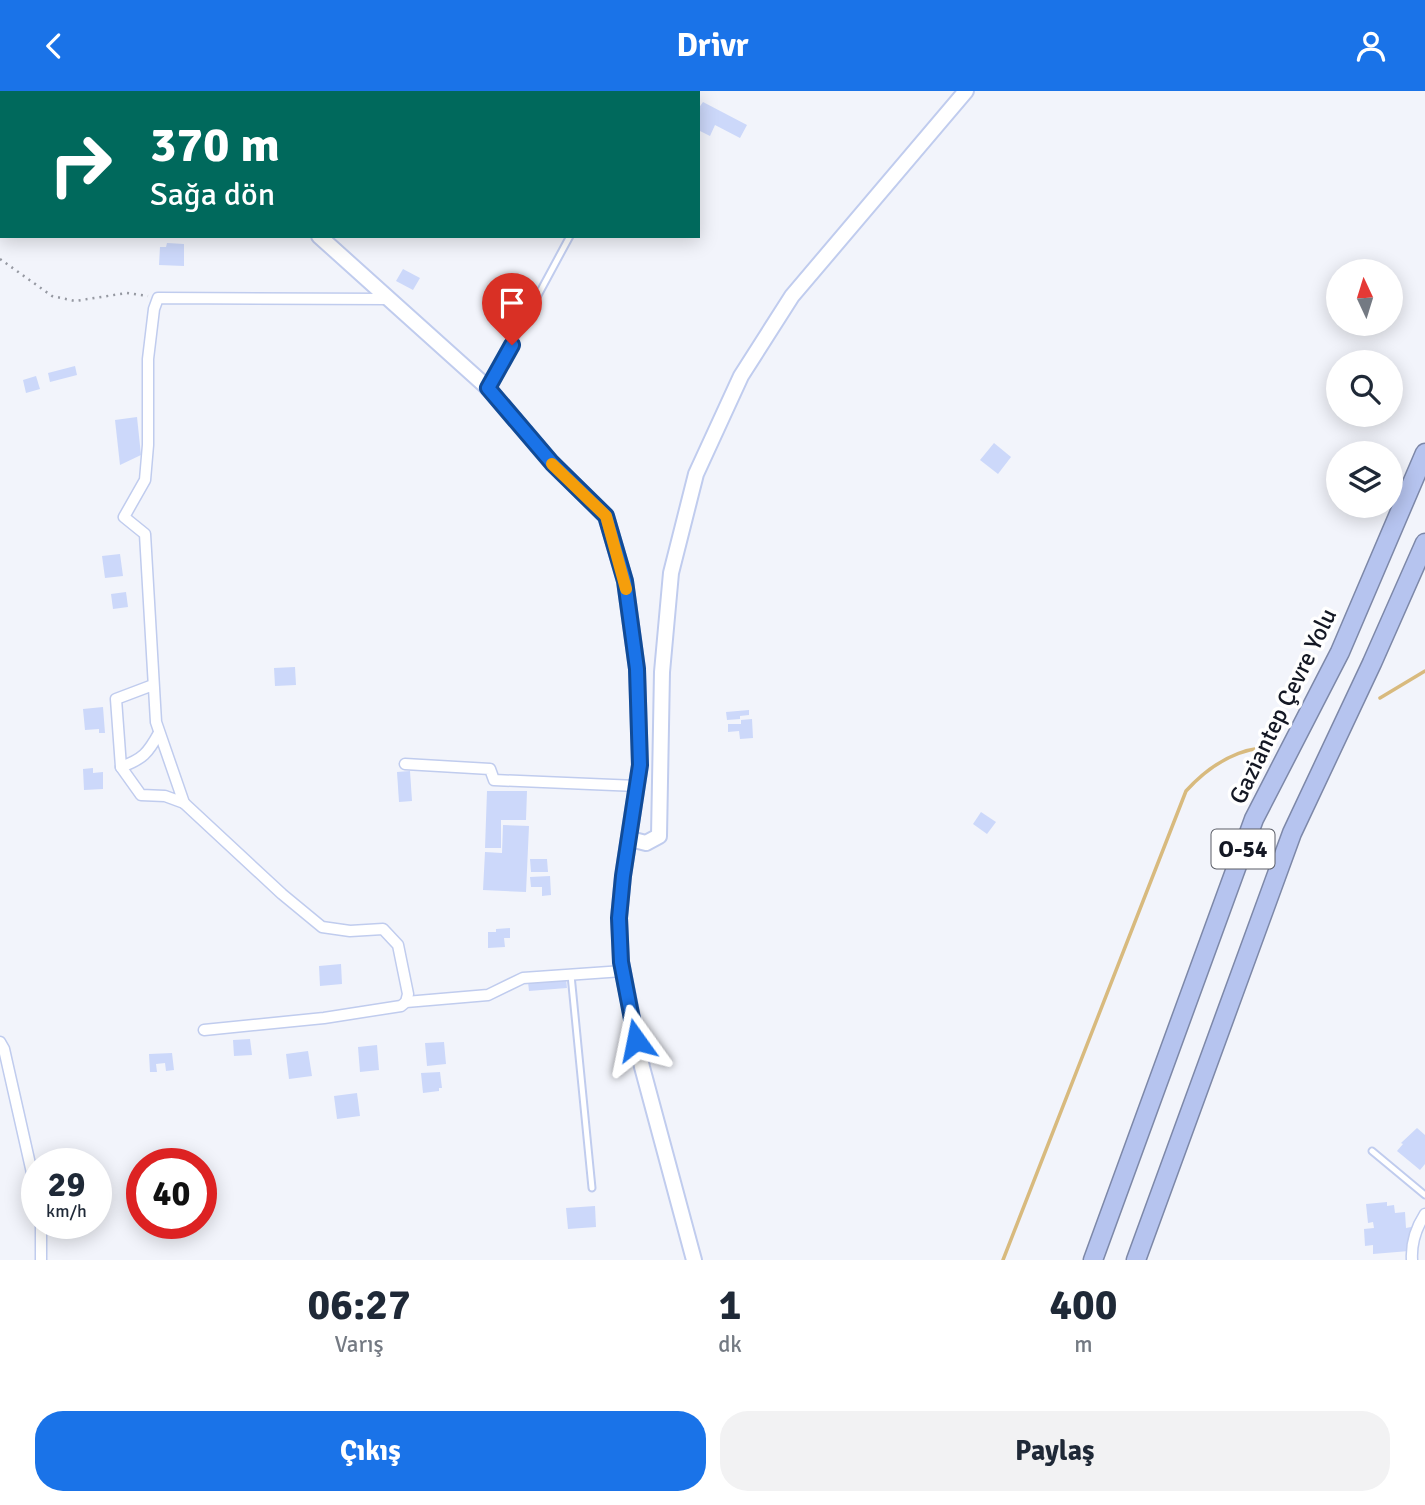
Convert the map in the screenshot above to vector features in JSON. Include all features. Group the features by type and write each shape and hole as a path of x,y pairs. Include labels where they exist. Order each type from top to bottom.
{"highway":[{"name":"Gaziantep Çevre Yolu","path":"1093,1260 1254,819 1340,652 1425,453"},
{"name":"O-54","path":"1136,1260 1292,833 1425,543"}],"street":[{"path":"630,839 646,843 659,836 662,672 671,573 696,474 741,376 792,296 966,91"},
{"path":"321,238 488,388 552,463 606,516 625,581 637,669 640,765 619,918 623,971 642,1067 694,1260"},
{"path":"333,250 339,238"},
{"path":"184,803 159,733 153,685 145,534 124,517 145,480 148,445 148,359 154,309 158,298 390,299"},
{"path":"153,685 116,699 121,767 141,795 165,796 184,803 282,894 322,927 350,931 383,929 398,945 408,995 406,1002"},
{"path":"121,767 140,760 159,733"},
{"path":"405,764 490,769 494,780 637,786"},
{"path":"204,1030 324,1018 401,1006 406,1002 488,995 523,978 623,971"},
{"path":"0,1042 4,1049 26,1148"},
{"path":"1412,1260 1411,1251 1418,1225 1425,1214"},
{"path":"41,1239 41,1260"}],"lane":[{"path":"488,388 569,238"},
{"path":"571,975 592,1188"},
{"path":"1373,1151 1425,1195"}],"path":[{"path":"0,259 52,296 75,301 127,293 158,298"}],"building":[{"path":"703,102 747,125 740,138 715,125 710,136 700,131 700,106"},
{"path":"167,243 184,244 184,266 159,265 160,247 166,247"},
{"path":"403,269 420,278 413,290 396,281"},
{"path":"75,366 77,375 50,382 48,373"},
{"path":"36,376 40,389 26,393 23,380"},
{"path":"137,417 141,455 120,465 115,420"},
{"path":"994,443 1011,457 998,474 980,460"},
{"path":"120,554 123,576 105,578 102,556"},
{"path":"126,592 128,607 113,609 111,594"},
{"path":"295,667 296,685 275,686 274,668"},
{"path":"103,707 105,733 99,733 99,729 85,730 83,709"},
{"path":"749,710 749,715 727,720 726,712"},
{"path":"752,719 753,738 740,739 739,731 728,732 728,724 741,724 741,720"},
{"path":"93,768 93,773 103,772 103,789 84,790 83,769"},
{"path":"410,771 412,801 399,802 397,772"},
{"path":"487,791 527,791 526,820 501,820 501,848 485,848"},
{"path":"981,812 996,822 987,834 973,824"},
{"path":"503,825 529,826 526,892 483,890 485,852 502,853"},
{"path":"530,859 547,859 548,872 531,872"},
{"path":"550,876 551,895 542,896 542,887 531,887 530,877"},
{"path":"510,928 510,938 504,938 505,947 488,948 488,932"},
{"path":"341,964 342,984 320,986 319,966"},
{"path":"566,979 567,988 529,991 528,982"},
{"path":"250,1039 252,1055 234,1056 233,1040"},
{"path":"444,1042 446,1064 427,1066 425,1043"},
{"path":"377,1045 379,1070 360,1072 358,1047"},
{"path":"308,1051 312,1076 289,1079 286,1054"},
{"path":"172,1053 174,1070 166,1071 165,1063 156,1064 157,1072 150,1072 149,1054"},
{"path":"440,1072 442,1088 439,1088 439,1091 423,1093 421,1073"},
{"path":"357,1093 360,1116 337,1119 334,1096"},
{"path":"1417,1128 1425,1135 1425,1164 1420,1170 1397,1151 1403,1144 1401,1143"},
{"path":"1387,1202 1387,1206 1394,1205 1395,1213 1405,1212 1406,1228 1411,1227 1409,1251 1373,1254 1373,1245 1365,1246 1364,1229 1374,1228 1373,1222 1368,1223 1366,1204"},
{"path":"595,1206 596,1227 568,1229 566,1208"}],"waterway":[{"path":"1380,698 1425,671"},
{"path":"1003,1260 1186,791 1220,763 1239,753 1260,748"}],"slow traffic":[{"path":"552,464 606,516 626,589"}],"route":[{"path":"512,345 488,388 552,463 606,516 625,581 637,669 640,765 619,918 621,962 636,1040"}]}
